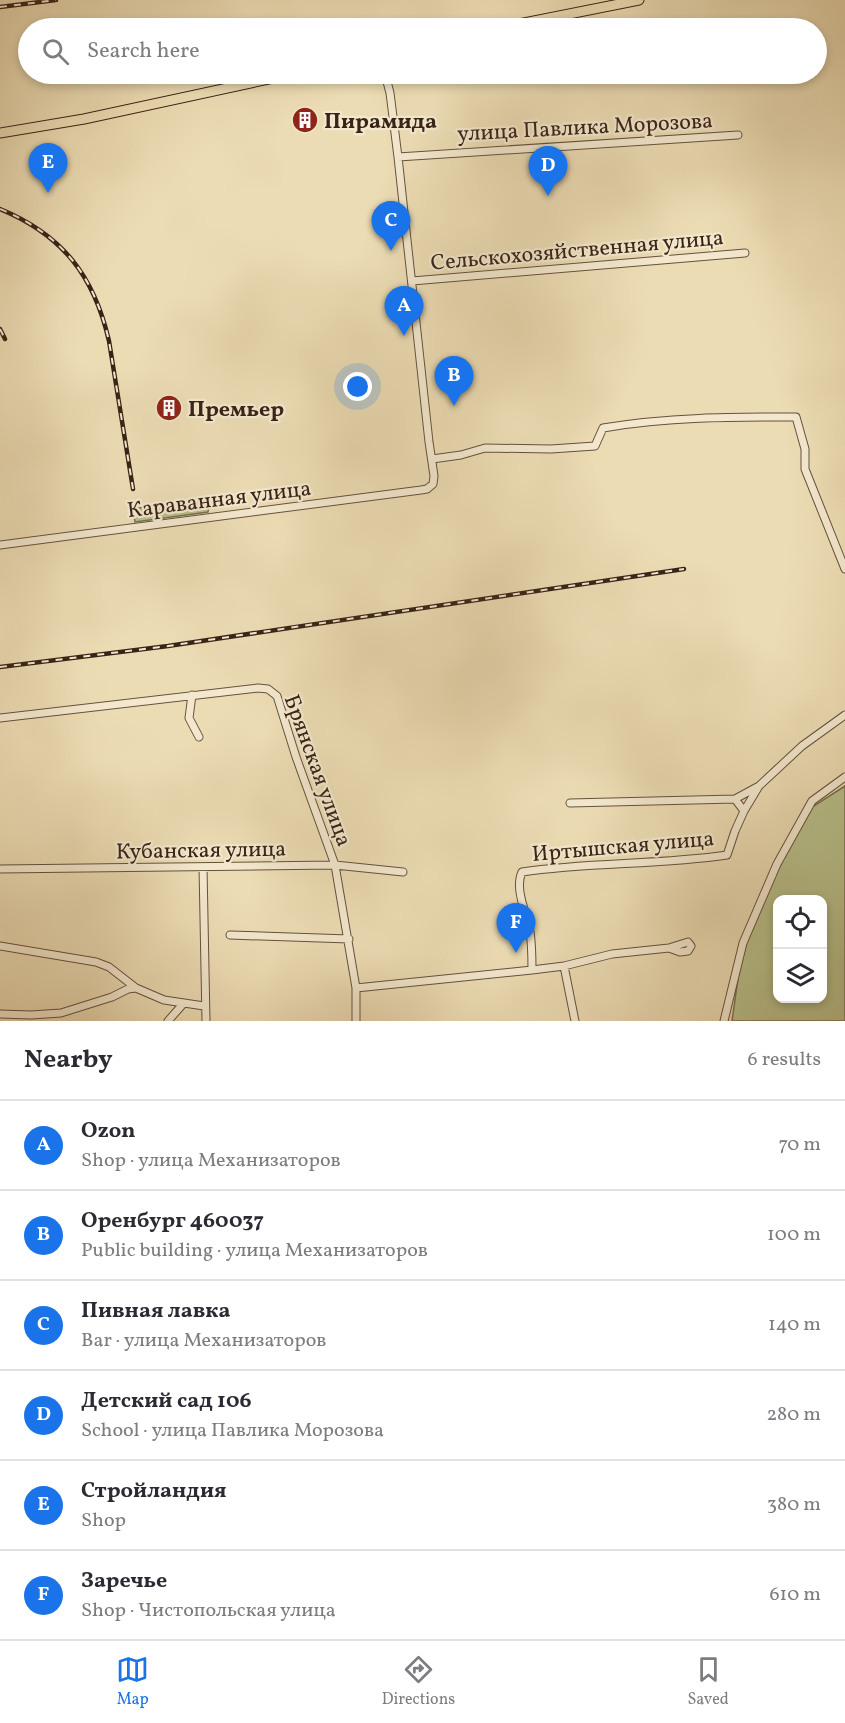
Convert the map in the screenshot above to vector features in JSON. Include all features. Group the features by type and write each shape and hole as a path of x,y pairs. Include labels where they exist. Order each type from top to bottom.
{"highway":[{"path":"549,18 639,0"},
{"path":"0,133 245,84"}],"street":[{"path":"388,84 432,459 461,455 485,448 551,449 595,446 603,428 643,421 712,417 796,417 806,449 805,469 845,568"},
{"name":"улица Павлика Морозова","path":"398,157 738,135"},
{"name":"Сельскохозяйственная улица","path":"412,281 745,253"},
{"name":"Караванная улица","path":"0,545 427,489 433,484 432,459"},
{"name":"Брянская улица","path":"0,718 258,688 268,689 277,696 296,757 335,865 356,988 356,1021"},
{"path":"192,695 189,718 200,737"},
{"path":"570,803 735,799 759,786 802,746 845,715"},
{"path":"724,1021 743,943 777,864 812,801 845,777"},
{"path":"735,799 744,811 759,786"},
{"name":"Иртышская улица","path":"532,970 530,932 519,886 522,872 547,868 690,861 727,855 744,811"},
{"name":"Кубанская улица","path":"0,869 335,865 403,872"},
{"path":"203,867 206,1021"},
{"path":"230,936 349,939"},
{"path":"0,946 96,962 109,967 136,988 164,1000 204,1006"},
{"path":"356,988 564,966 612,954 669,948"},
{"path":"564,966 576,1021"},
{"path":"0,1014 31,1016 61,1013 136,988"},
{"path":"168,1021 183,1004"}],"green space":[{"path":"210,498 208,512 135,522 133,509"},
{"path":"845,786 845,1021 732,1021 743,943 806,811"}],"railway":[{"path":"0,7 56,0"},
{"path":"0,209 42,231 72,260 85,278 103,318 109,341 133,489"},
{"path":"0,329 5,339"},
{"path":"0,667 168,646 684,569"}],"place":[{"name":"Пирамида","path":"305,120"},
{"name":"Стройландия","path":"48,193"},
{"name":"Детский сад 106","path":"548,196"},
{"name":"Пивная лавка","path":"391,251"},
{"name":"Ozon","path":"404,336"},
{"name":"Оренбург 460037","path":"454,406"},
{"name":"Премьер","path":"169,408"},
{"name":"Заречье","path":"516,953"}]}
